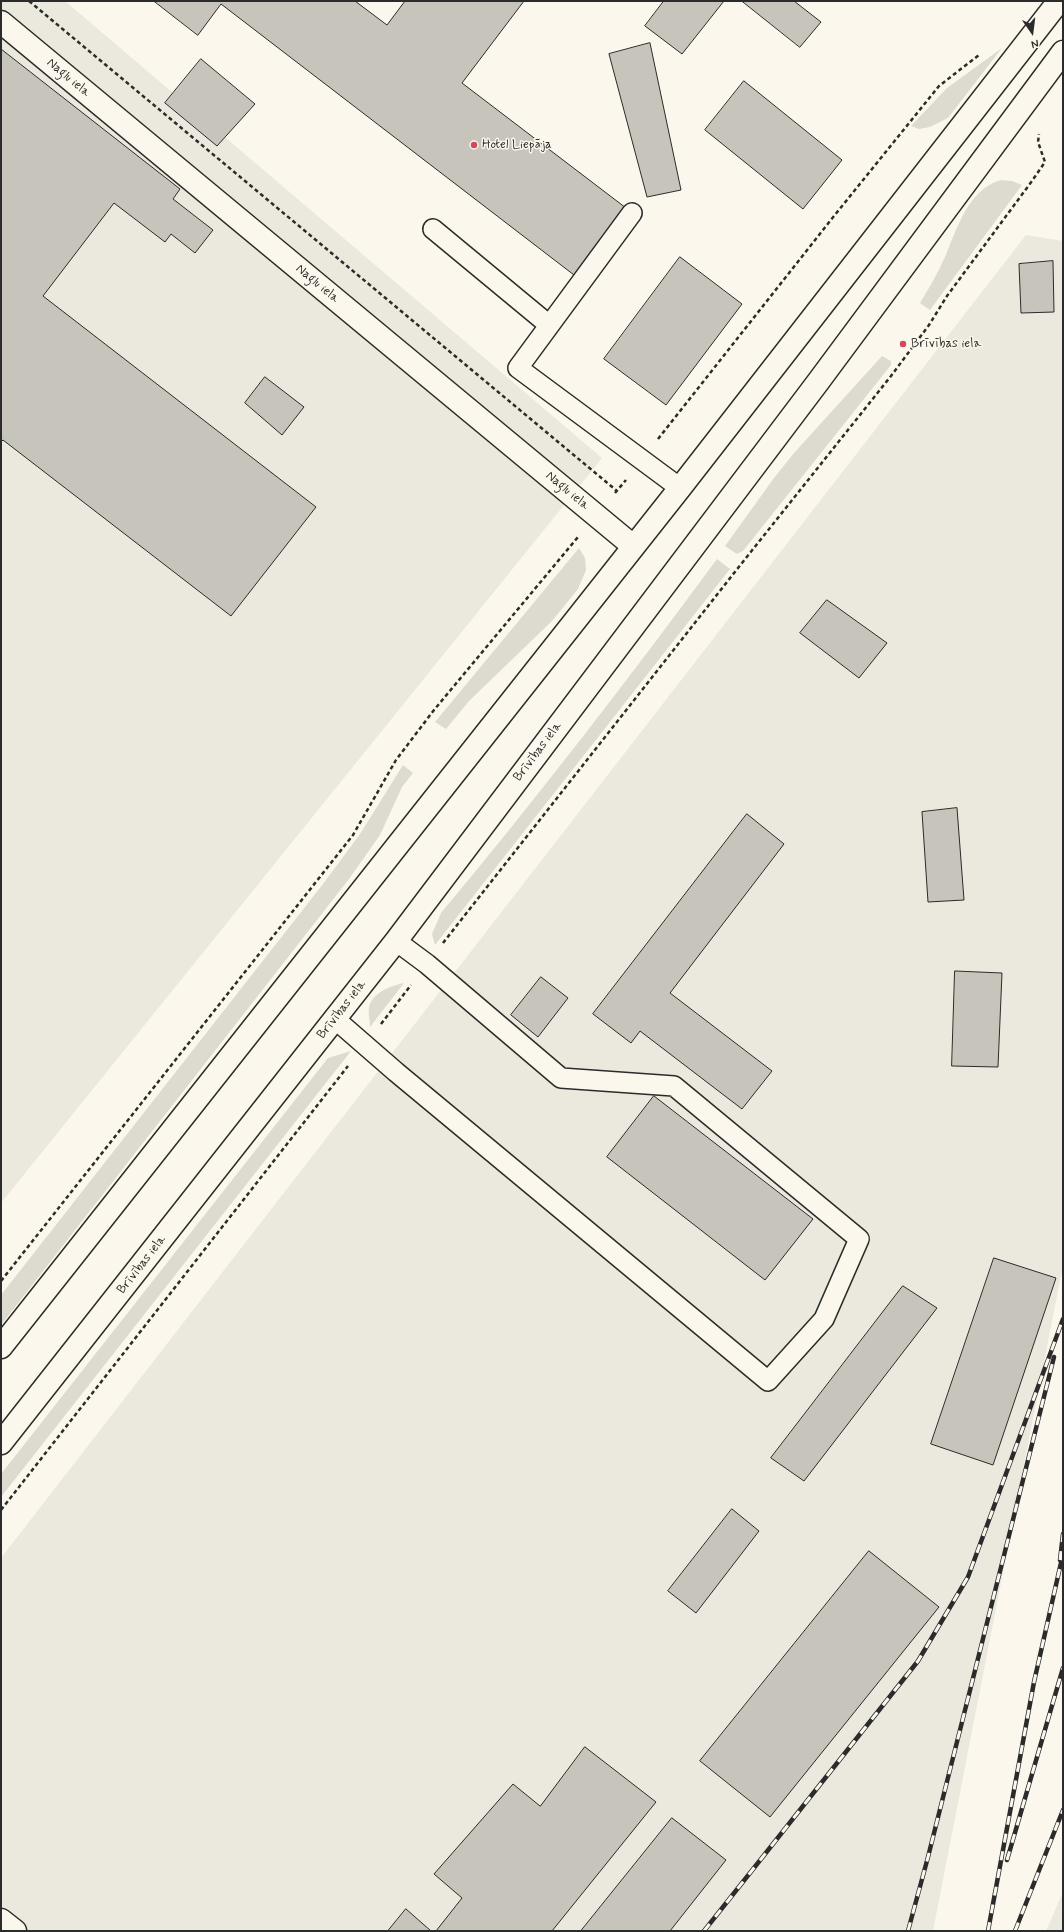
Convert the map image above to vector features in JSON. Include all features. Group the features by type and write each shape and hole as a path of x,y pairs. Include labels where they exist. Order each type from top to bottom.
{"main road":[{"path":"1,1347 680,488 1059,1"},
{"name":"Naglu iela","path":"1,22 634,546"},
{"name":"Brīvības iela","path":"1,1443 396,941 818,382 1063,52"},
{"path":"1,1920 16,1931"}],"lane":[{"path":"632,213 518,368 680,488"},
{"path":"432,229 549,325"},
{"path":"335,1019 402,1078 768,1381 824,1318 859,1239 674,1086 561,1078 427,964 396,941"}],"path":[{"path":"29,1 617,491"},
{"path":"1,1281 353,836 396,760 434,710 617,491 834,216 939,86 982,53"},
{"path":"738,568 891,376 929,325 946,296 1032,181 1044,162 1038,142 1042,127"}],"shaded area":[{"path":"1,1 65,1 602,458 1,1203"},
{"path":"1002,48 948,118 930,127 919,129 911,126 947,88"},
{"path":"1001,180 1012,181 1022,185 930,310 920,303 945,257 965,211 980,192"},
{"path":"1026,235 1063,241 1063,1265 933,1931 1,1931 1,1558"},
{"path":"882,356 891,361 891,365 743,551 737,554 725,546 794,453"},
{"path":"579,548 585,558 586,570 578,589 552,621 469,701 446,729 435,722"},
{"path":"717,559 730,569 435,945 432,934 441,913 582,738"},
{"path":"403,765 413,773 402,787 380,835 349,879 1,1325 1,1295 323,884 360,834"},
{"path":"404,983 370,1027 369,1007 374,997 383,990"},
{"path":"351,1051 1,1497 1,1474 328,1058"},
{"path":"1063,1892 1063,1931 1046,1931"}],"building":[{"name":"Hotel Liepāja","path":"154,1 355,1 387,25 405,1 524,1 462,83 626,208 574,275 221,4 198,35"},
{"path":"664,1 724,1 682,54 645,26"},
{"path":"742,1 794,1 821,22 800,47"},
{"path":"650,43 681,190 647,197 609,54"},
{"path":"1,49 180,189 173,199 213,230 195,253 171,234 165,242 114,203 43,296 316,507 231,616 3,440 1,442"},
{"path":"201,59 255,104 217,146 165,103"},
{"path":"744,81 842,160 803,209 705,130"},
{"path":"680,257 742,304 666,405 604,359"},
{"path":"1053,261 1054,312 1021,313 1019,264"},
{"path":"265,377 304,407 282,435 245,403"},
{"path":"827,600 887,643 859,678 800,633"},
{"path":"957,808 964,900 928,902 922,812"},
{"path":"747,814 784,844 670,993 772,1071 742,1109 640,1031 631,1043 593,1014"},
{"path":"955,971 1002,973 998,1067 952,1066"},
{"path":"541,977 568,998 538,1037 511,1015"},
{"path":"654,1096 813,1219 765,1280 607,1157"},
{"path":"994,1258 1056,1278 993,1465 931,1444"},
{"path":"903,1286 937,1308 804,1481 771,1458"},
{"path":"732,1509 759,1531 696,1613 668,1591"},
{"path":"869,1551 939,1607 770,1817 700,1761"},
{"path":"585,1747 656,1802 552,1931 436,1931 462,1898 434,1874 513,1784 540,1806"},
{"path":"672,1818 726,1860 670,1931 581,1931"},
{"path":"406,1909 431,1931 388,1931"}],"railway":[{"path":"704,1931 918,1661 968,1577 1063,1319"},
{"path":"908,1931 1054,1357"},
{"path":"1060,1560 1063,1534"},
{"path":"988,1931 1034,1682 1063,1554"},
{"path":"1007,1860 1063,1668"},
{"path":"1015,1931 1063,1810"}],"place":[{"name":"Hotel Liepāja","path":"474,145"},
{"name":"Brīvības iela","path":"903,344"}]}
